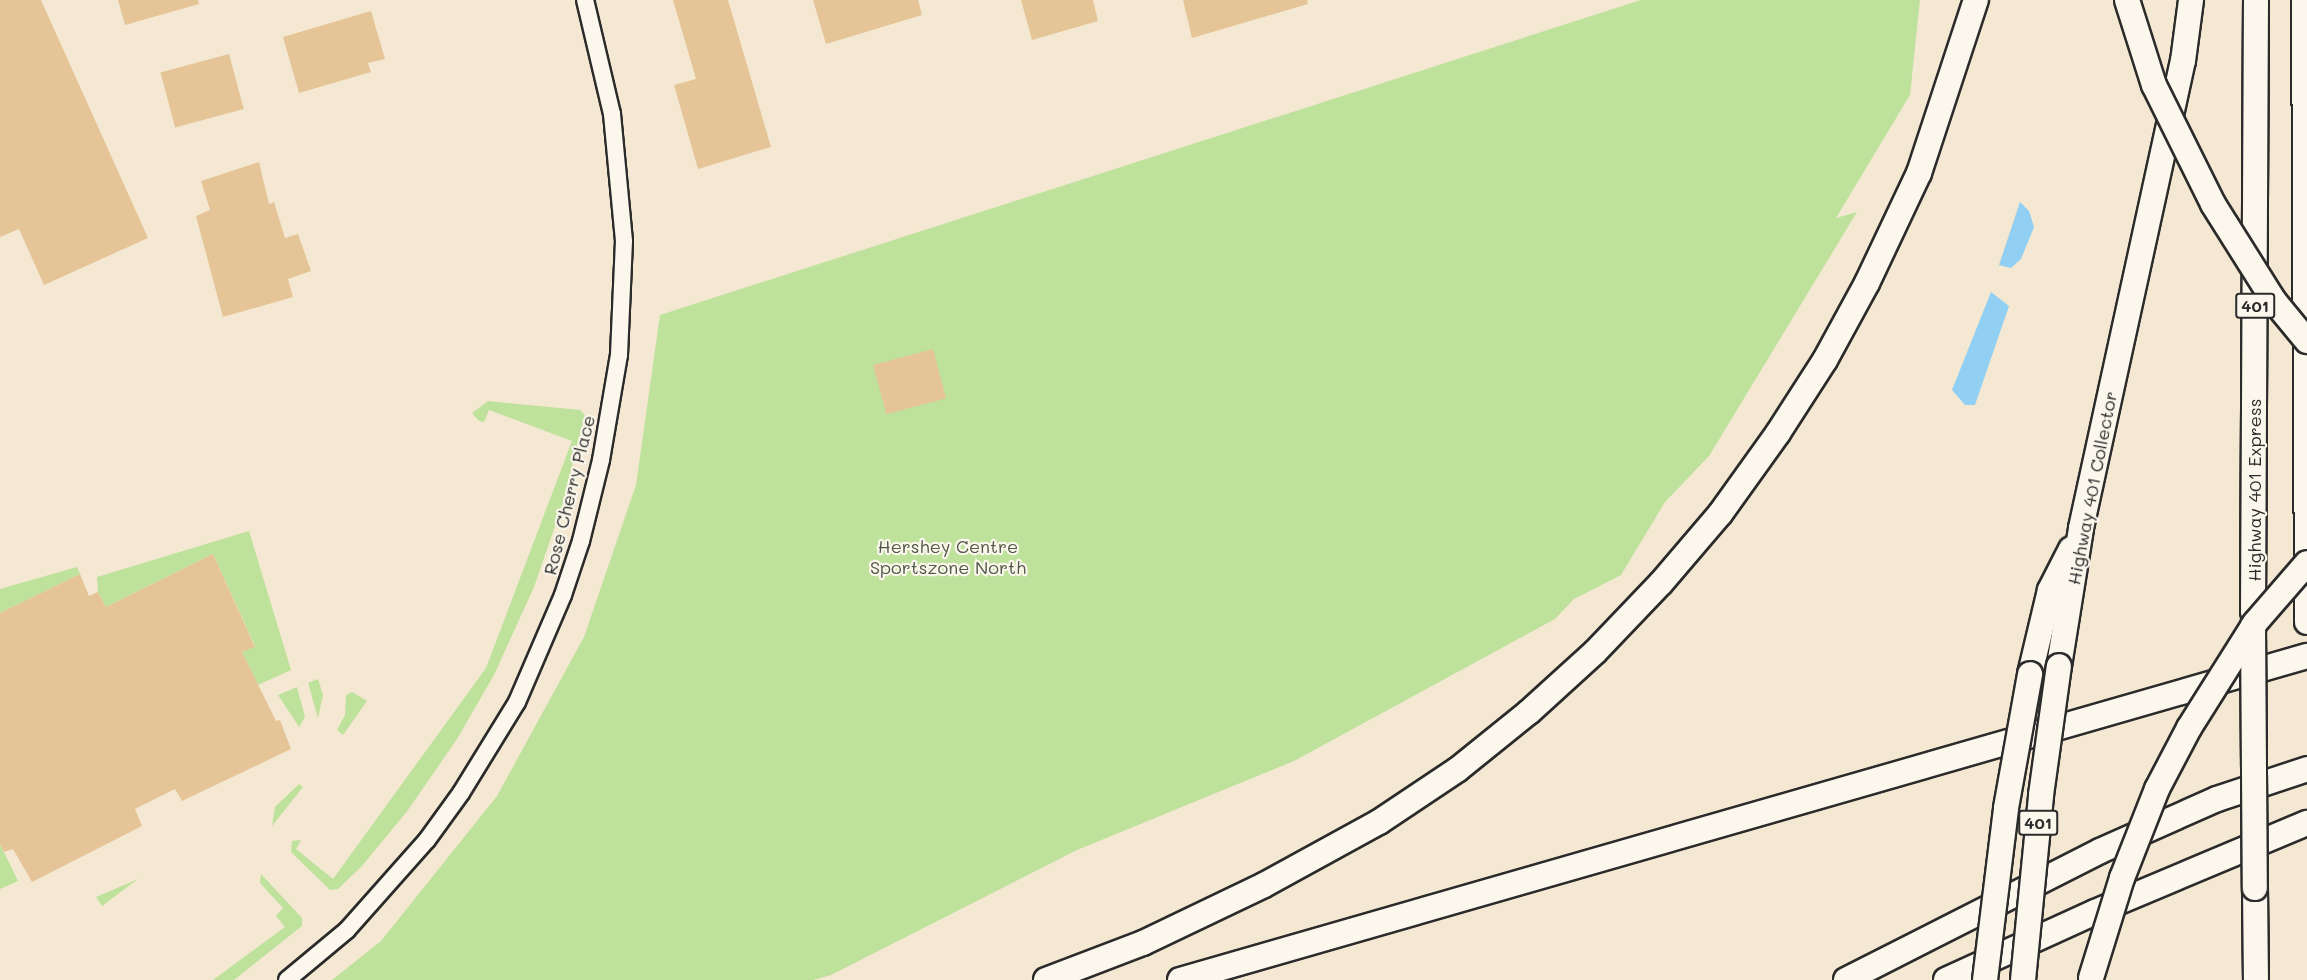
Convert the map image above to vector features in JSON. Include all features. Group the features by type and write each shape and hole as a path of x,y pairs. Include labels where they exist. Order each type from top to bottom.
{"highway":[{"path":"1046,980 1143,943 1254,890 1379,822 1457,770 1529,712 1645,600 1720,514 1779,433 1831,350 1919,173 1976,0"},
{"path":"2127,0 2154,85 2213,204 2274,301 2307,341"},
{"name":"Highway 401 Collector","path":"2023,980 2041,795 2081,528 2178,85 2191,0"},
{"name":"Highway 401 Express","path":"2256,0 2253,612 2256,980"},
{"path":"2304,0 2307,622"},
{"path":"1984,980 2006,807 2030,674 2050,590 2081,528"},
{"path":"2091,979 2122,878 2157,789 2189,728 2255,623 2307,562"},
{"path":"1180,980 2307,656"},
{"path":"1846,980 2100,851 2217,799 2307,769"},
{"path":"1946,980 2094,912 2307,823"}],"street":[{"name":"Rose Cherry Place","path":"287,980 347,930 427,840 461,793 517,702 563,595 581,541 601,460 619,355 624,241 612,114 585,0"}],"green space":[{"name":"Hershey Centre Sportszone North","path":"1641,0 1920,0 1910,95 1836,218 1857,212 1709,456 1665,502 1621,575 1574,599 1555,619 1294,761 1077,850 831,975 813,980 332,980 381,941 497,796 584,637 636,485 660,315"},
{"path":"488,401 580,410 585,415 562,506 534,587 494,675 457,739 408,810 362,866 338,889 330,890 291,852 292,841 301,840 296,849 333,879 486,668 572,441 489,410 484,422 479,421 472,413"},
{"path":"249,531 291,670 258,685 242,652 255,646 213,554 106,607 98,592 97,577"},
{"path":"77,567 80,574 0,613 0,589"},
{"path":"318,679 323,695 318,718 308,683"},
{"path":"297,687 305,717 299,727 278,695"},
{"path":"352,692 367,701 343,735 337,730 345,715 346,695"},
{"path":"299,784 303,787 272,826 275,807"},
{"path":"0,844 18,881 0,889"},
{"path":"261,874 302,918 302,926 234,980 213,980 285,927 276,916 283,908 260,883"},
{"path":"138,879 102,906 96,897"}],"water":[{"path":"2020,202 2029,211 2034,227 2021,259 2011,268 1999,265"},
{"path":"1991,292 2009,306 1975,405 1965,405 1952,390"}],"building":[{"path":"0,0 41,0 148,238 44,285 19,229 0,237"},
{"path":"118,0 198,0 199,4 125,25"},
{"path":"673,0 728,0 771,147 698,169 674,85 696,79"},
{"path":"813,0 918,0 922,15 826,44"},
{"path":"1021,0 1093,0 1098,21 1032,40"},
{"path":"1183,0 1307,0 1308,4 1192,38"},
{"path":"371,11 385,59 368,63 371,72 299,93 283,37"},
{"path":"229,54 244,109 175,127 160,72"},
{"path":"259,162 269,204 274,202 285,238 298,234 311,271 288,279 293,297 223,317 196,216 210,210 201,181"},
{"path":"933,349 946,398 886,414 873,365"},
{"path":"213,554 255,647 242,652 276,721 280,720 291,749 182,801 175,789 135,809 142,826 32,882 13,849 4,852 0,844 0,613 80,574 89,596 98,592 106,607"}]}
